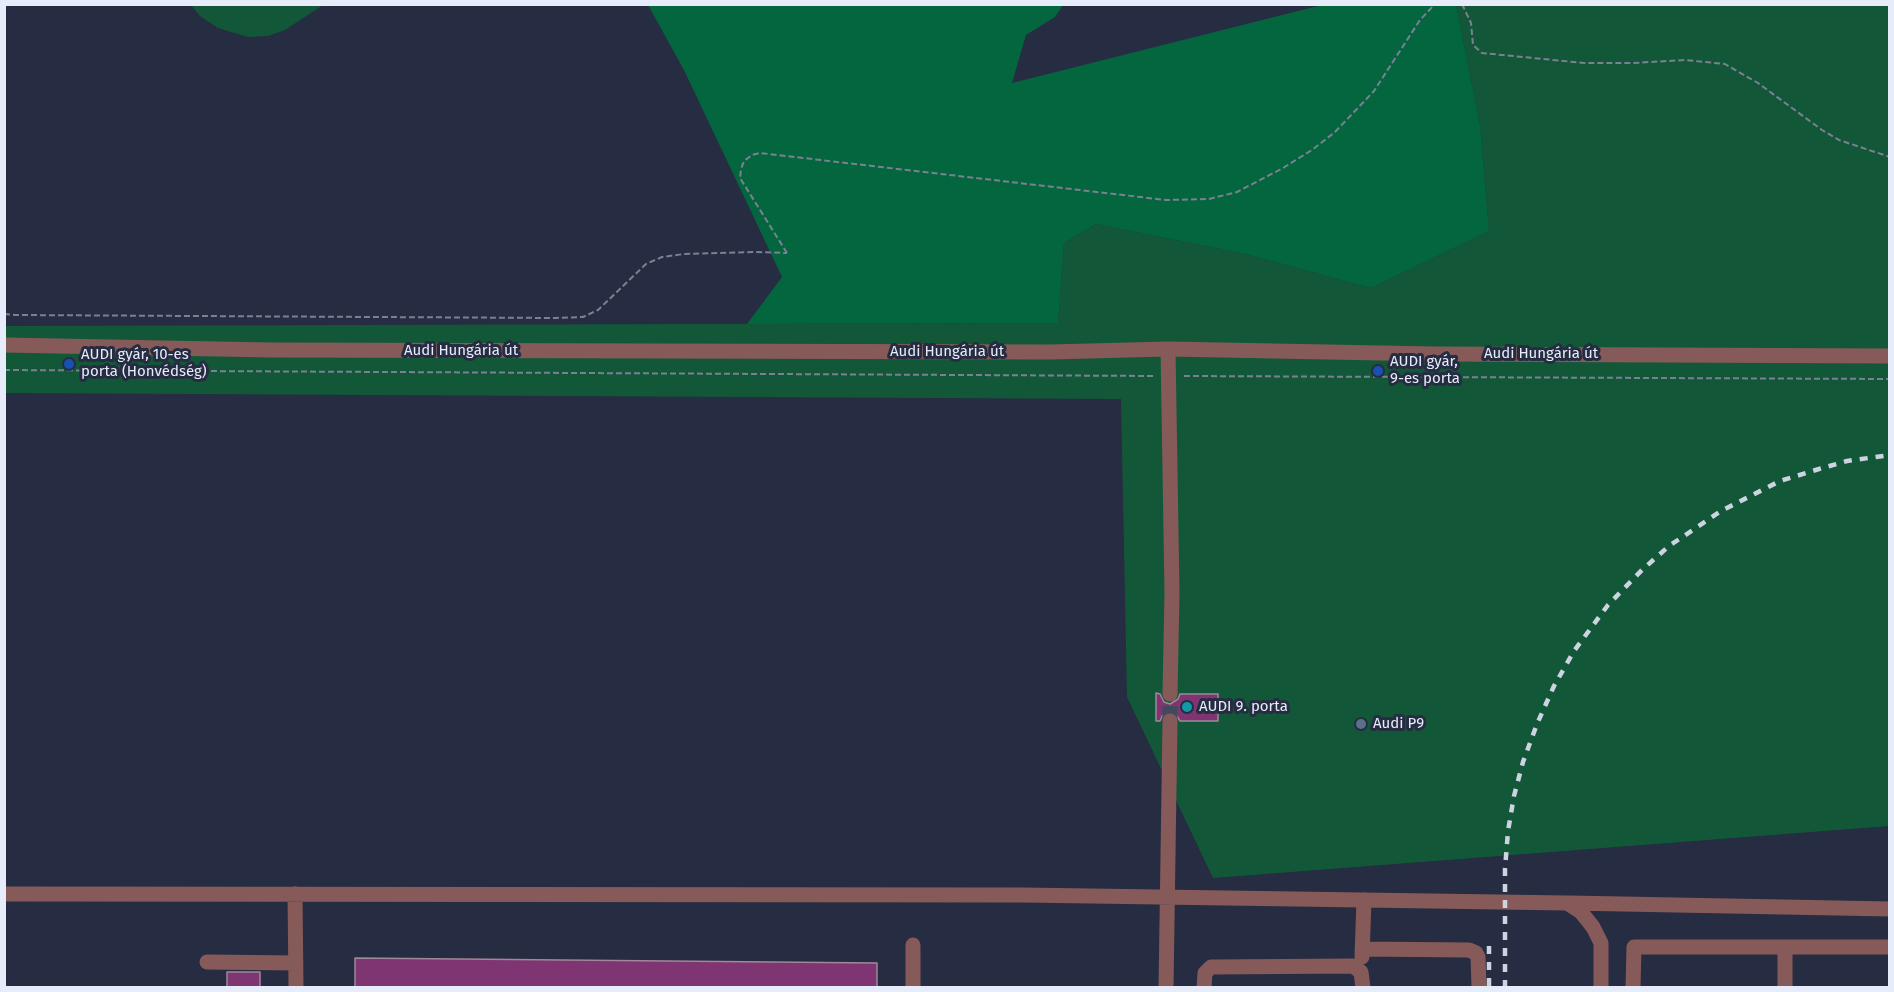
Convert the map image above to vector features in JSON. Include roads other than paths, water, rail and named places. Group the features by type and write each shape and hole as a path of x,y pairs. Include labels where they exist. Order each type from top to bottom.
{"street":[{"name":"Audi Hungária út","path":"4,345 295,350 1050,352 1168,350 1890,356"},
{"path":"1168,350 1172,593 1170,694"},
{"path":"1166,987 1170,721"},
{"path":"4,894 1168,897 1890,909"},
{"path":"295,894 296,987"},
{"path":"1362,980 1364,900"},
{"path":"1567,903 1581,912 1593,927 1601,943 1601,987"},
{"path":"913,945 913,987"},
{"path":"1633,987 1634,947 1890,947"},
{"path":"1785,947 1785,987"},
{"path":"1362,949 1469,950 1476,952 1479,987"},
{"path":"207,962 296,963"},
{"path":"1204,987 1205,974 1211,967 1353,966 1362,980"}],"tunnel":[{"path":"1170,694 1170,721"}],"railway":[{"path":"1505,988 1505,869 1514,796 1537,724 1554,686 1574,651 1608,605 1642,570 1669,546 1721,511 1780,481 1847,461 1890,455"},
{"path":"1489,946 1489,988"}],"place":[{"name":"AUDI gyár, 10-es porta (Honvédség)","path":"69,364"},
{"name":"AUDI gyár, 9-es porta","path":"1378,371"},
{"name":"AUDI 9. porta","path":"1187,707"},
{"name":"Audi P9","path":"1361,724"}]}
